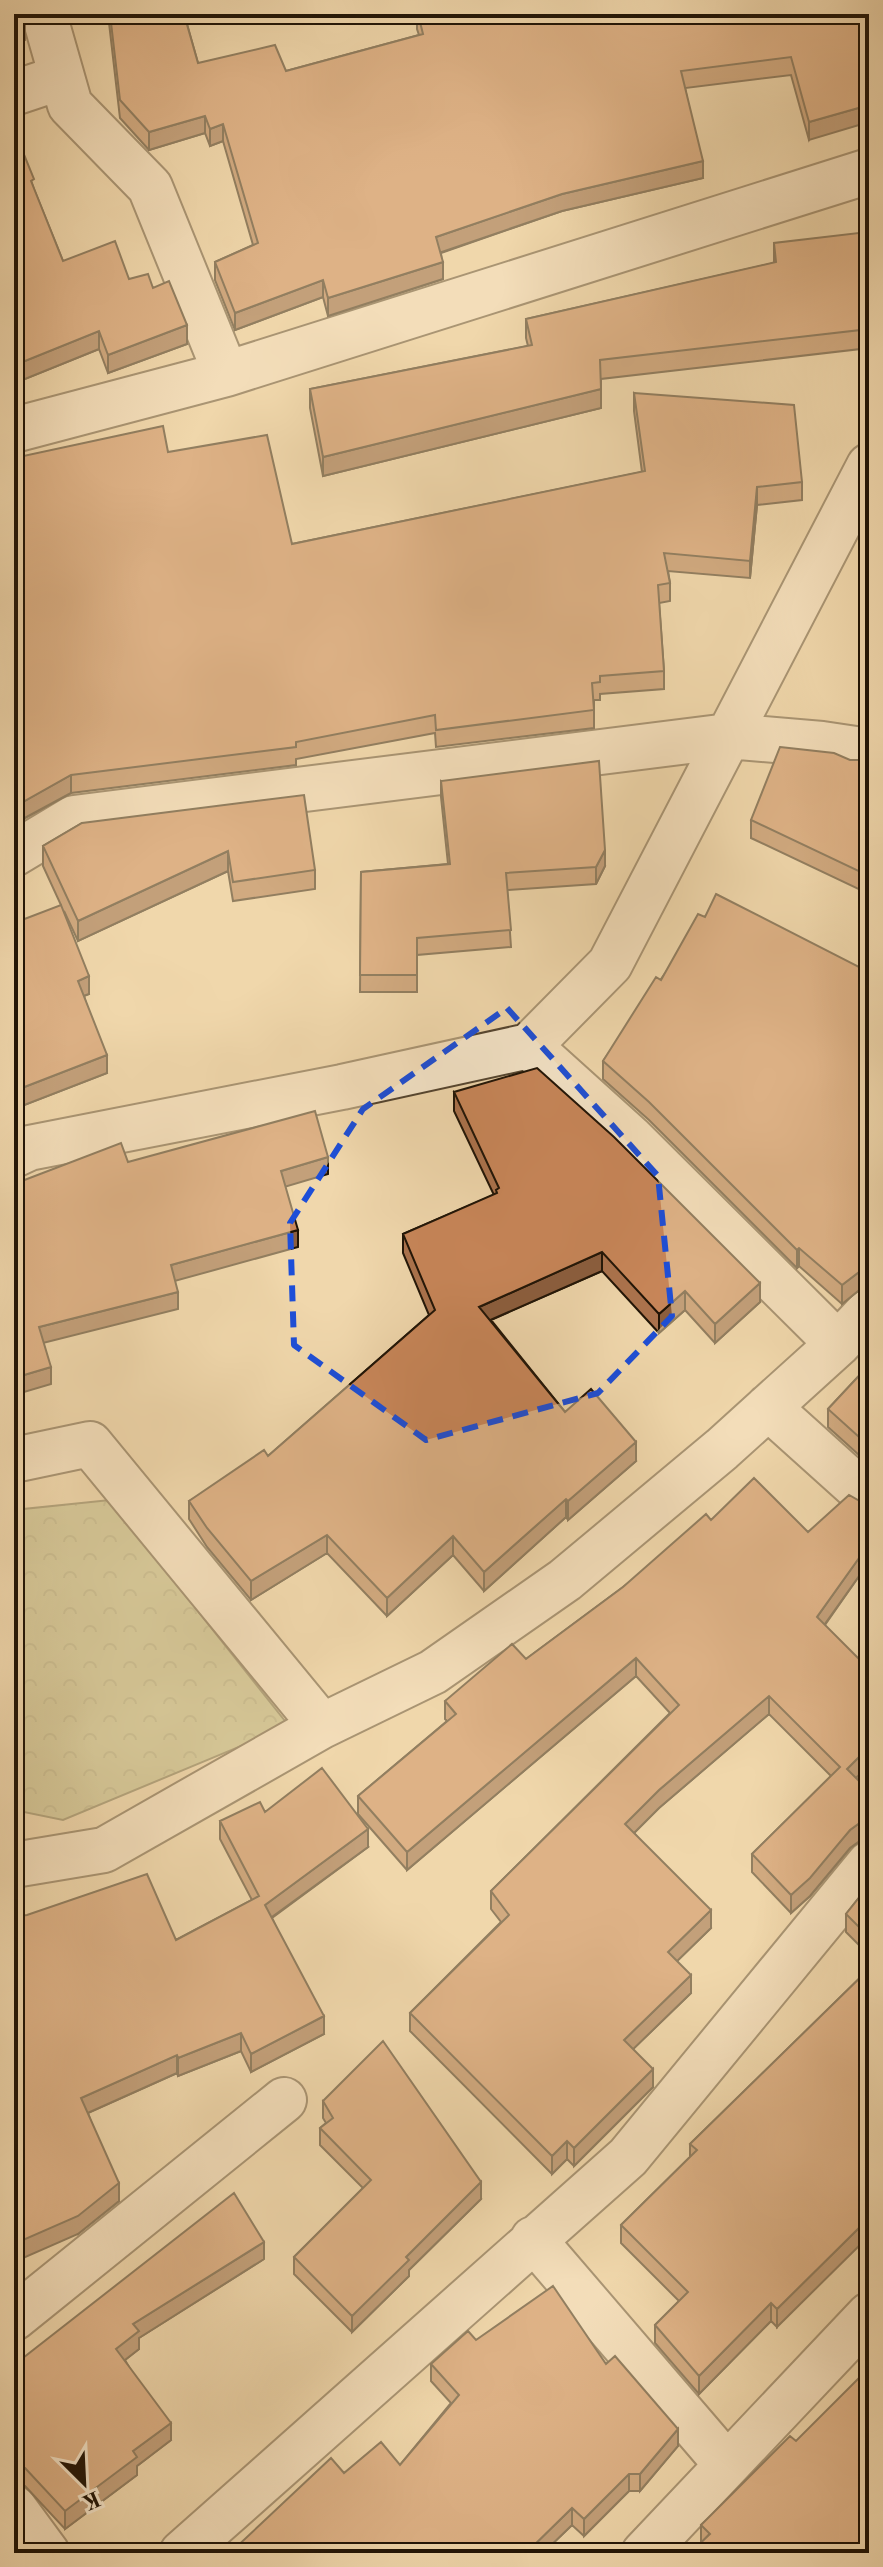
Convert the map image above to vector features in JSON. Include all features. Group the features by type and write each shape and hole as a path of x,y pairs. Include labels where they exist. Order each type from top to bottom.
{"street":[{"path":"44,14 70,105 150,187 226,374"},
{"path":"14,93 62,77"},
{"path":"14,430 226,374 869,171"},
{"path":"14,1155 29,1148 342,1087 529,1046 610,964 869,466"},
{"path":"14,854 74,818 728,736 869,751"},
{"path":"529,1046 631,1138 838,1344"},
{"path":"14,1865 104,1850 322,1726 433,1672 565,1580 768,1407 838,1344 869,1311"},
{"path":"768,1407 869,1498"},
{"path":"14,1460 90,1444 322,1726"},
{"path":"182,2553 628,2157 869,1864"},
{"path":"14,2318 284,2100"},
{"path":"533,2239 727,2465"},
{"path":"644,2553 869,2315"},
{"path":"14,2508 47,2553"}],"highlighted area":[{"path":"507,1008 658,1176 672,1316 598,1393 426,1440 294,1345 290,1223 363,1109"}],"green space":[{"path":"110,1500 289,1726 63,1820 14,1810 14,1510"}],"building":[{"path":"14,14 24,14 25,21 14,26"},
{"path":"110,14 184,14 198,63 275,45 286,71 423,34 418,14 869,14 869,105 809,122 791,57 681,71 703,161 562,194 436,237 443,262 328,298 323,280 235,313 215,262 258,243 223,124 210,129 205,116 149,132 120,100"},
{"path":"14,130 63,261 115,241 129,279 148,274 153,288 169,281 187,325 108,355 99,331 20,363 14,349"},
{"path":"867,232 869,329 600,360 601,389 323,457 310,389 532,345 526,319 776,262 774,243"},
{"path":"634,393 794,405 802,482 757,487 750,561 664,553 670,583 658,585 664,671 600,676 600,682 592,683 594,710 436,730 435,715 296,742 296,747 71,775 21,803 14,787 14,458 163,426 168,452 267,435 292,544 645,471"},
{"path":"780,747 834,753 850,760 869,760 869,876 751,820"},
{"path":"599,761 605,850 596,867 506,873 511,930 417,938 417,975 360,975 361,872 450,864 441,781"},
{"path":"304,795 315,870 233,882 228,851 78,921 43,846 82,823"},
{"path":"716,894 869,972 869,1269 863,1269 842,1285 799,1248 797,1250 649,1102 603,1061 656,977 661,980 698,914 705,917"},
{"path":"61,905 89,976 78,981 107,1055 14,1091 14,923"},
{"path":"537,1068 614,1137 760,1283 715,1324 685,1291 659,1314 602,1252 479,1307 565,1412 591,1389 636,1442 484,1572 453,1536 387,1598 327,1535 251,1581 189,1501 264,1450 268,1456 435,1310 403,1234 497,1193 499,1188 454,1092"},
{"path":"315,1111 328,1157 281,1171 298,1230 171,1265 178,1292 39,1327 51,1367 14,1378 14,1184 121,1143 128,1162"},
{"path":"869,1365 869,1446 828,1409"},
{"path":"754,1478 808,1532 849,1495 869,1504 869,1544 817,1617 869,1669 869,1747 847,1769 869,1791 869,1822 861,1822 850,1830 810,1878 791,1895 752,1854 840,1767 769,1696 659,1790 625,1824 711,1910 668,1952 691,1975 624,2040 653,2069 574,2148 567,2141 552,2156 410,2013 509,1915 491,1891 679,1705 636,1658 407,1852 358,1796 456,1714 445,1701 512,1644 526,1659 623,1587 706,1514 711,1520"},
{"path":"322,1768 368,1829 265,1905 324,2016 251,2054 241,2033 178,2058 177,2055 81,2098 119,2183 78,2216 14,2244 14,1917 147,1874 176,1940 259,1896 220,1821 260,1802 265,1812"},
{"path":"869,1885 869,1937 846,1914"},
{"path":"869,1969 869,2218 777,2309 771,2303 699,2376 655,2325 688,2292 621,2225 697,2150 690,2144"},
{"path":"383,2041 481,2182 352,2316 294,2257 371,2180 320,2128 333,2118 323,2101"},
{"path":"234,2193 264,2242 133,2324 139,2331 116,2349 171,2423 133,2451 137,2457 65,2511 25,2468 14,2466 14,2365"},
{"path":"553,2286 606,2364 615,2356 678,2429 640,2474 629,2474 584,2519 572,2508 526,2553 230,2553 331,2458 344,2473 381,2442 400,2465 459,2395 431,2364 468,2331 476,2340"},
{"path":"869,2368 869,2553 690,2553 710,2534 701,2525 790,2436 796,2441"}]}
